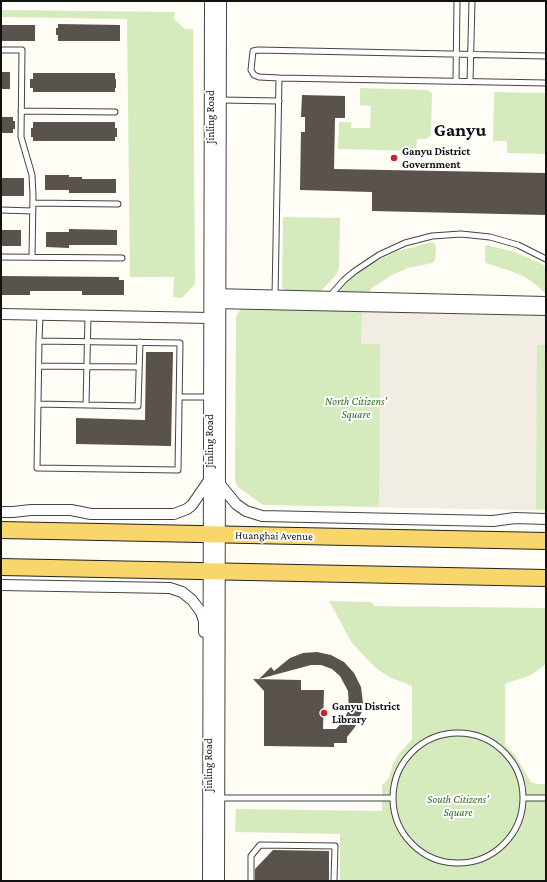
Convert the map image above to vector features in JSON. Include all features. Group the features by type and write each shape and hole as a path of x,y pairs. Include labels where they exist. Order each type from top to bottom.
{"main road":[{"name":"Huanghai Avenue","path":"1,530 546,541"},
{"path":"1,568 546,578"}],"street":[{"name":"Jinling Road","path":"211,1 215,299 214,571 218,881"},
{"name":"Jinling Road","path":"214,481 210,397 210,318 215,299 220,100 220,1"},
{"path":"215,299 275,296 546,302"},
{"path":"215,299 546,310"},
{"path":"1,314 210,318"},
{"path":"1,512 71,510 91,514 174,514 187,509 192,505 214,481 236,504 246,511 262,516 493,521 515,518 546,519"},
{"name":"Jinling Road","path":"209,881 209,714 214,571"},
{"path":"1,585 170,588 182,592 192,600 201,612 204,621 205,707 209,714"}],"lane":[{"path":"456,81 457,1"},
{"path":"470,82 472,1"},
{"path":"1,50 22,50 21,137 32,175 32,257"},
{"path":"546,56 266,50 253,51 251,70 254,75 259,77 279,78 546,83"},
{"path":"275,296 279,78"},
{"path":"220,100 279,101"},
{"path":"21,111 115,112"},
{"path":"33,203 118,204"},
{"path":"1,210 33,211"},
{"path":"329,297 344,280 379,255 405,243 432,236 461,234 490,237 518,245 546,259"},
{"path":"1,257 122,258"},
{"path":"39,341 180,343 178,470 37,468 39,341 40,315"},
{"path":"86,405 88,316"},
{"path":"38,404 138,406 140,342"},
{"path":"39,366 139,367"},
{"path":"180,397 210,397"},
{"path":"446,734 471,734 494,743 507,755 517,770 520,778 523,798 519,822 503,845 496,851 478,860 459,863 431,857 414,847 397,823 393,810 392,798 393,786 400,767 410,752 417,746 433,737 446,734"},
{"path":"218,798 392,798"},
{"path":"523,798 546,798"},
{"path":"251,881 251,856 260,845 335,846 334,881"}],"green space":[{"path":"1,10 175,12 174,19 185,29 193,29 195,284 182,298 173,297 174,277 130,277 127,19 1,17"},
{"path":"360,88 428,90 432,93 431,135 427,139 417,139 416,151 338,149 339,122 351,122 351,128 370,128 371,106 360,105"},
{"path":"494,92 546,93 546,154 507,153 507,141 493,141"},
{"path":"283,217 340,218 339,269 336,275 320,292 285,291 282,287"},
{"path":"432,242 436,247 435,260 433,263 408,268 392,275 372,288 369,293 342,293 340,290 341,287 355,274 372,263 398,251"},
{"path":"486,245 515,252 546,266 546,294 525,277 485,262"},
{"name":"North Citizens' Square","path":"244,308 546,314 546,510 263,505 238,487 235,481 236,317 240,310"},
{"name":"South Citizens' Square","path":"329,601 371,602 375,606 546,608 546,664 531,675 505,684 505,745 515,755 531,782 546,784 546,881 340,881 340,834 235,832 236,809 382,811 382,785 389,778 393,764 398,755 412,739 412,686 389,677 377,669 366,658 352,643"}],"shaded area":[{"path":"362,310 546,314 546,345 537,345 536,510 379,507 380,344 361,344"}],"building":[{"path":"58,24 120,25 120,41 58,41 56,28 58,28"},
{"path":"1,25 35,25 35,41 1,41"},
{"path":"1,72 10,72 10,89 1,89"},
{"path":"33,73 115,73 116,88 115,92 33,92 33,88 30,88 30,79 33,79"},
{"path":"302,95 345,96 345,118 335,118 334,169 546,173 546,215 372,211 372,192 300,190 301,132 305,132 305,117 301,117"},
{"path":"1,117 13,117 13,121 15,121 15,129 13,129 13,133 1,133"},
{"path":"33,122 115,122 117,137 115,137 115,141 33,141 33,137 31,137 31,128 33,128"},
{"path":"45,175 69,175 69,177 82,177 82,179 116,179 116,193 69,193 69,190 45,190"},
{"path":"1,178 24,178 24,196 1,196"},
{"path":"69,229 117,230 117,245 69,245 69,248 46,247 46,232 69,232"},
{"path":"1,230 21,230 21,246 1,246"},
{"path":"1,276 119,277 119,280 124,280 124,295 82,295 82,291 30,291 30,295 1,295"},
{"path":"146,352 173,352 171,446 76,444 76,418 145,420"},
{"path":"317,652 331,655 344,662 354,673 361,687 363,703 362,711 355,727 347,737 347,743 334,743 334,747 264,746 264,691 253,679 301,680 301,690 324,690 323,729 336,729 344,720 349,709 348,691 340,676 332,669 321,665 311,665 259,679 271,667 274,671 290,658 303,653"},
{"path":"273,850 329,851 329,881 255,881 255,869"}],"place":[{"name":"Ganyu District Government","path":"394,158"},
{"name":"Ganyu District Library","path":"324,713"}],"district":[{"name":"Ganyu","path":"460,130"}]}
